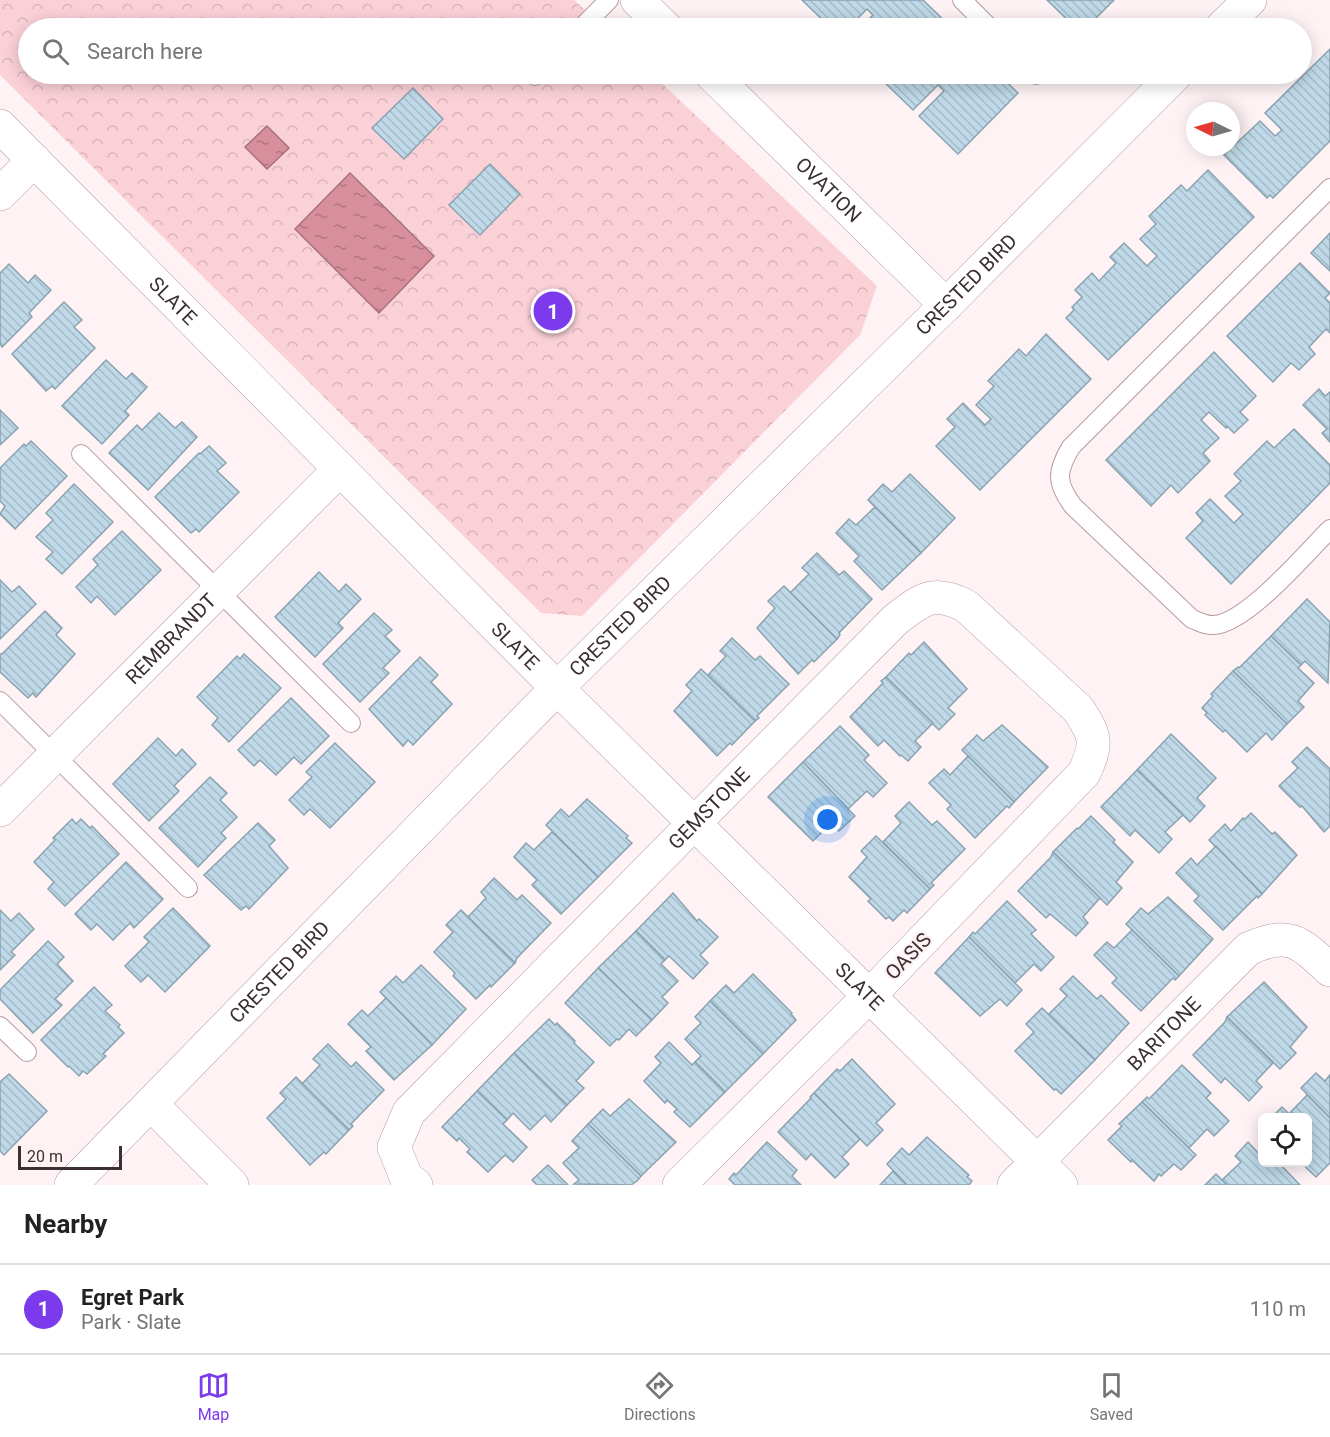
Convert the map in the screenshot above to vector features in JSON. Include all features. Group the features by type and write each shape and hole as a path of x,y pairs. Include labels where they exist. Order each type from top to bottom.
{"street":[{"path":"637,0 656,18"},
{"path":"1231,18 1250,0"},
{"name":"OVATION","path":"721,84 946,305"},
{"name":"CRESTED BIRD","path":"71,1185 557,688 946,305 1166,84"},
{"name":"SLATE","path":"0,126 557,688 1061,1185"},
{"path":"0,194 34,160"},
{"name":"REMBRANDT","path":"0,810 340,469"},
{"name":"GEMSTONE","path":"411,1181 394,1147 409,1112 895,620 919,601 941,597 955,600 966,606 1078,709"},
{"name":"OASIS","path":"679,1185 868,996 1084,773 1093,750 1093,739 1092,729 1078,709"},
{"name":"BARITONE","path":"1014,1185 1248,949 1269,939 1288,940 1306,948 1330,970"},
{"path":"151,1104 232,1185"}],"lane":[{"path":"591,18 609,0"},
{"path":"962,0 980,18"},
{"path":"1330,188 1071,447 1060,466 1059,477 1066,497 1073,506 1192,619 1206,625 1216,626 1232,620 1254,605 1330,529"},
{"path":"81,454 351,723"},
{"path":"0,700 188,888"},
{"path":"0,1026 27,1052"}],"green space":[{"path":"0,0 574,0 594,18 18,18 18,84 663,84 877,286 860,335 582,616 541,613 0,75"}],"water":[{"path":"267,126 289,148 267,169 245,147"},
{"path":"350,173 434,256 379,313 295,229"}],"building":[{"path":"802,0 923,0 942,18 870,18 873,15 867,9 858,18 821,18"},
{"path":"1047,0 1114,0 1096,18 1066,18"},
{"path":"1330,49 1330,141 1273,198 1270,195 1267,198 1225,156 1240,156 1240,140 1260,121 1275,136 1282,130 1265,113 1294,84 1312,84 1312,67"},
{"path":"886,84 1009,84 1018,93 958,154 919,116 944,91 938,85 913,110"},
{"path":"413,88 443,119 404,159 372,128"},
{"path":"490,164 520,194 480,235 449,205"},
{"path":"1208,170 1254,217 1108,360 1066,318 1074,310 1072,307 1082,297 1075,290 1092,273 1099,281 1116,263 1110,257 1124,243 1147,266 1157,256 1140,239 1156,224 1149,216 1181,185 1187,191"},
{"path":"1330,233 1330,271 1311,253"},
{"path":"1300,263 1330,293 1325,298 1330,303 1330,333 1326,329 1309,347 1315,354 1299,370 1291,363 1273,382 1227,336"},
{"path":"9,264 28,283 35,275 51,290 29,313 32,317 2,347 0,344 0,273"},
{"path":"64,302 82,320 74,327 95,348 55,389 52,386 46,391 12,354"},
{"path":"1046,334 1091,379 980,490 936,446 955,427 947,419 963,403 985,425 991,419 976,405 994,386 988,381 1019,349 1026,356"},
{"path":"1214,352 1256,396 1240,412 1248,420 1234,433 1209,412 1201,420 1219,438 1203,453 1210,461 1178,493 1171,485 1151,506 1106,460"},
{"path":"106,360 126,379 132,373 147,387 125,411 129,415 102,444 62,406"},
{"path":"1319,389 1325,396 1330,392 1330,442 1322,433 1327,429 1303,405"},
{"path":"0,410 18,428 0,445"},
{"path":"159,413 175,428 182,422 197,437 148,490 109,453 137,425 142,430"},
{"path":"1294,429 1330,465 1330,483 1231,584 1186,538 1203,521 1196,513 1210,499 1234,523 1243,514 1225,496 1241,481 1234,474 1267,441 1274,448"},
{"path":"31,441 67,476 15,529 0,514 5,506 0,501 0,468 24,444 26,446"},
{"path":"209,446 226,463 217,471 239,492 199,532 196,529 191,533 155,497"},
{"path":"910,474 955,518 921,553 868,500 883,484 892,492"},
{"path":"74,484 113,522 62,574 46,559 53,552 36,537 53,520 46,513"},
{"path":"875,507 921,553 882,590 854,561 859,556 836,533 849,519 856,525"},
{"path":"122,531 161,570 115,615 97,596 91,603 76,587 98,565 93,559"},
{"path":"817,553 839,575 844,571 872,599 839,633 837,639 790,593 809,574 802,568"},
{"path":"319,572 339,592 346,584 361,599 338,623 343,628 315,657 275,617"},
{"path":"0,580 12,592 19,586 36,604 0,639"},
{"path":"784,586 837,639 798,674 757,628 775,608 768,601"},
{"path":"1307,599 1330,622 1328,683 1305,661 1301,665 1271,636"},
{"path":"45,611 62,628 56,635 75,654 36,697 33,693 28,698 0,672 0,654"},
{"path":"374,613 392,630 385,636 400,651 383,668 389,673 360,702 323,664"},
{"path":"1271,636 1301,665 1298,668 1314,683 1298,701 1304,707 1287,724 1233,671 1239,668"},
{"path":"732,638 755,660 760,656 789,684 757,716 759,718 755,721 708,675 726,656 720,651"},
{"path":"924,642 967,689 948,708 955,714 939,730 886,677 909,653 911,655"},
{"path":"244,654 281,688 229,742 212,725 218,718 197,697 237,656 240,659"},
{"path":"420,657 438,675 431,682 452,704 413,745 408,740 403,746 369,709"},
{"path":"701,669 755,721 732,745 730,743 717,756 674,711 692,691 686,685"},
{"path":"1233,671 1287,724 1272,740 1266,733 1247,752 1225,730 1223,732 1205,715 1207,713 1202,708 1213,696 1211,694"},
{"path":"886,677 933,723 915,741 921,747 908,761 884,740 878,746 850,717"},
{"path":"291,698 329,736 301,764 294,757 276,775 260,760 254,766 238,750"},
{"path":"1002,725 1048,767 1014,802 962,750 977,735 983,741"},
{"path":"840,726 869,755 864,760 887,783 873,797 867,791 848,809 803,762"},
{"path":"1171,734 1216,778 1197,798 1205,806 1190,822 1137,770"},
{"path":"158,738 176,756 182,749 196,764 174,786 179,791 149,821 113,784"},
{"path":"335,743 375,782 330,828 310,809 304,815 289,800 312,777 306,772"},
{"path":"1307,747 1330,769 1330,826 1324,832 1302,806 1300,807 1279,786 1298,768 1292,762"},
{"path":"968,756 1014,802 1009,808 1007,806 975,838 947,809 951,805 929,783 944,769 950,775"},
{"path":"803,762 855,816 839,831 831,823 813,841 768,797"},
{"path":"1137,770 1183,815 1165,832 1172,839 1159,853 1135,830 1130,836 1101,807"},
{"path":"210,777 227,793 220,800 237,817 221,833 226,838 198,867 159,828"},
{"path":"587,799 628,836 626,838 632,843 598,877 546,825 561,809 569,817"},
{"path":"909,802 932,825 937,821 965,849 931,883 934,885 930,889 883,842 901,823 895,816"},
{"path":"1251,813 1272,834 1275,832 1297,855 1262,894 1209,840 1225,824 1231,831"},
{"path":"1091,816 1133,862 1116,882 1122,888 1107,905 1053,852"},
{"path":"72,819 76,824 81,819 90,828 92,826 119,854 65,906 48,889 54,882 34,862"},
{"path":"258,823 275,840 269,846 288,868 249,909 246,906 241,910 204,875"},
{"path":"552,832 598,877 561,914 532,885 537,880 514,857 526,843 534,850"},
{"path":"876,836 930,889 907,913 904,910 893,921 889,917 886,919 868,901 871,899 849,877 867,857 861,851"},
{"path":"1216,846 1262,894 1258,898 1257,896 1223,930 1194,901 1199,896 1176,873 1191,858 1197,865"},
{"path":"1053,852 1100,898 1083,917 1088,923 1076,936 1050,914 1046,918 1018,891 1051,857"},
{"path":"126,862 163,899 134,928 130,923 113,940 97,924 91,930 75,914"},
{"path":"494,878 517,900 522,895 551,923 517,958 515,963 468,917 486,898 481,892"},
{"path":"673,893 697,921 699,919 718,937 700,955 708,963 693,979 669,956 665,960 636,931"},
{"path":"1168,897 1213,939 1179,976 1126,924 1141,908 1148,914"},
{"path":"1007,901 1036,930 1031,934 1054,957 1041,971 1034,964 1015,983 969,937 973,932 975,934"},
{"path":"173,908 210,946 165,992 148,975 141,982 125,966 149,942 144,937"},
{"path":"0,910 11,921 19,913 34,929 11,952 15,955 0,970"},
{"path":"461,910 515,963 476,999 453,976 455,973 434,952 453,932 446,925"},
{"path":"1132,930 1179,976 1175,980 1173,978 1141,1011 1112,983 1117,978 1094,955 1107,942 1114,948"},
{"path":"636,931 665,960 661,964 678,981 662,997 668,1003 652,1020 598,968"},
{"path":"969,937 1022,990 1007,1006 1000,999 980,1016 935,973"},
{"path":"48,941 64,957 57,964 73,981 55,999 62,1005 33,1033 0,999 0,990"},
{"path":"421,965 466,1009 432,1045 380,992 396,976 403,983"},
{"path":"598,968 652,1020 636,1036 629,1029 610,1046 565,1003"},
{"path":"753,974 792,1013 796,1020 763,1054 710,1001 726,985 734,993"},
{"path":"1073,976 1097,999 1101,995 1129,1023 1095,1060 1048,1015 1067,996 1060,989"},
{"path":"1264,982 1307,1027 1290,1047 1296,1053 1280,1069 1227,1017"},
{"path":"94,987 112,1005 105,1011 120,1025 118,1027 124,1033 103,1054 106,1056 87,1074 83,1071 79,1076 41,1040"},
{"path":"386,998 432,1045 394,1080 366,1051 371,1047 348,1024 362,1010 368,1016"},
{"path":"710,1001 763,1054 725,1092 695,1062 701,1056 685,1039 701,1023 695,1017"},
{"path":"1042,1008 1095,1060 1061,1094 1056,1089 1054,1090 1015,1051 1034,1032 1026,1024"},
{"path":"1227,1017 1273,1063 1256,1081 1262,1087 1249,1101 1225,1078 1221,1083 1193,1055 1225,1022"},
{"path":"549,1019 555,1025 557,1023 594,1062 576,1081 584,1088 567,1105 514,1053"},
{"path":"669,1042 692,1065 695,1062 725,1092 690,1127 674,1112 677,1109 667,1100 665,1103 644,1081 661,1063 655,1057"},
{"path":"328,1044 351,1067 356,1062 384,1090 351,1124 353,1126 349,1130 302,1084 320,1065 313,1059"},
{"path":"514,1053 567,1105 551,1122 545,1115 530,1130 513,1113 507,1120 477,1091"},
{"path":"852,1059 895,1104 876,1123 883,1130 867,1146 814,1093 837,1069 840,1071"},
{"path":"1182,1065 1211,1093 1206,1098 1229,1121 1214,1136 1207,1129 1189,1148 1142,1102 1147,1097 1149,1099"},
{"path":"1316,1073 1325,1081 1330,1075 1330,1118 1301,1088"},
{"path":"9,1074 47,1111 4,1155 0,1151 0,1082"},
{"path":"296,1077 349,1130 326,1154 324,1152 310,1165 267,1118 286,1099 280,1093"},
{"path":"477,1091 507,1120 503,1124 527,1147 513,1162 505,1155 488,1172 467,1152 470,1149 459,1138 457,1141 442,1127"},
{"path":"814,1093 860,1139 842,1157 849,1164 835,1178 811,1154 806,1160 778,1132"},
{"path":"1307,1095 1330,1118 1330,1163 1316,1177 1305,1167 1312,1167 1312,1113 1290,1113"},
{"path":"629,1099 676,1142 641,1176 588,1124 603,1109 610,1116"},
{"path":"1142,1102 1196,1155 1181,1170 1174,1164 1161,1176 1159,1174 1154,1181 1108,1140 1122,1126 1119,1124"},
{"path":"1282,1107 1288,1113 1276,1113"},
{"path":"588,1124 641,1176 637,1181 631,1185 574,1184 579,1180 563,1163 579,1148 572,1141"},
{"path":"927,1137 969,1175 967,1177 972,1181 969,1185 907,1185 887,1164 902,1148 909,1155"},
{"path":"767,1142 797,1170 792,1176 801,1185 735,1185 729,1179 734,1173 736,1175"},
{"path":"1248,1142 1258,1153 1258,1167 1283,1167 1300,1185 1227,1185 1222,1180 1241,1162 1235,1156"},
{"path":"548,1165 568,1185 537,1185 532,1180"},
{"path":"893,1171 907,1185 880,1185"},
{"path":"1216,1174 1227,1185 1205,1185"}],"place":[{"name":"Egret Park","path":"553,311"}]}
